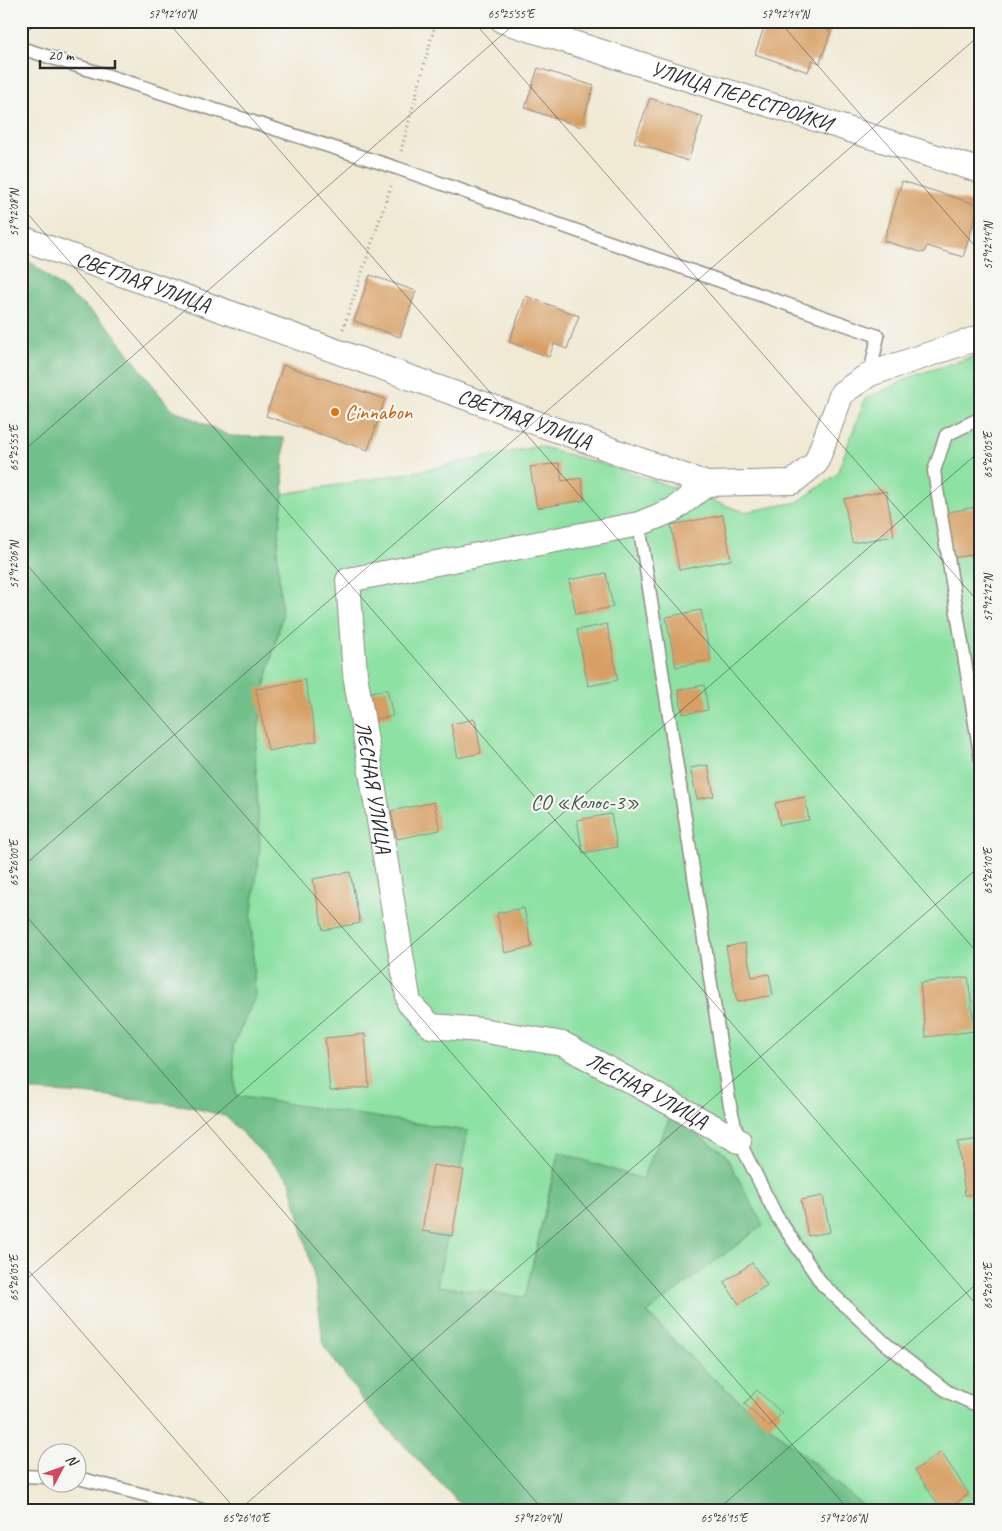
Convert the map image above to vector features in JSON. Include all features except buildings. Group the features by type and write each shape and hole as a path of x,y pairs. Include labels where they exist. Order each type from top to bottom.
{"street":[{"name":"УЛИЦА ПЕРЕСТРОЙКИ","path":"503,21 981,171"},
{"name":"СВЕТЛАЯ УЛИЦА","path":"21,238 707,484 793,482 816,463 842,393 870,374 981,337"},
{"name":"ЛЕСНАЯ УЛИЦА","path":"707,484 673,510 639,524 348,580 355,674 409,1003 431,1026 481,1030 563,1044 739,1141"}],"lane":[{"path":"21,48 397,168 878,336 870,374"},
{"path":"981,418 946,435 934,471 981,760"},
{"path":"639,524 730,1106 739,1141 776,1215 822,1284 886,1344 948,1392 981,1407"},
{"path":"21,1476 38,1477"},
{"path":"88,1481 203,1510"}],"green space":[{"path":"21,259 33,264 108,326 170,408 230,436 284,438 283,494 277,553 282,617 265,684 255,754 260,847 251,919 255,997 233,1046 236,1096 468,1131 437,1286 525,1297 559,1152 642,1179 670,1117 725,1154 763,1225 647,1313 700,1367 868,1510 466,1510 370,1410 324,1346 315,1281 290,1181 225,1116 187,1106 84,1094 21,1090"},
{"name":"СО «Колос-3»","path":"981,354 981,1510 868,1510 700,1367 647,1312 763,1225 725,1154 670,1117 642,1179 558,1153 525,1297 437,1287 468,1131 236,1097 233,1046 255,996 251,919 260,847 255,754 265,684 282,617 277,553 283,494 420,471 539,446 622,470 745,512 798,502 837,474 865,399 916,375"}],"place":[{"name":"Cinnabon","path":"335,412"}]}
